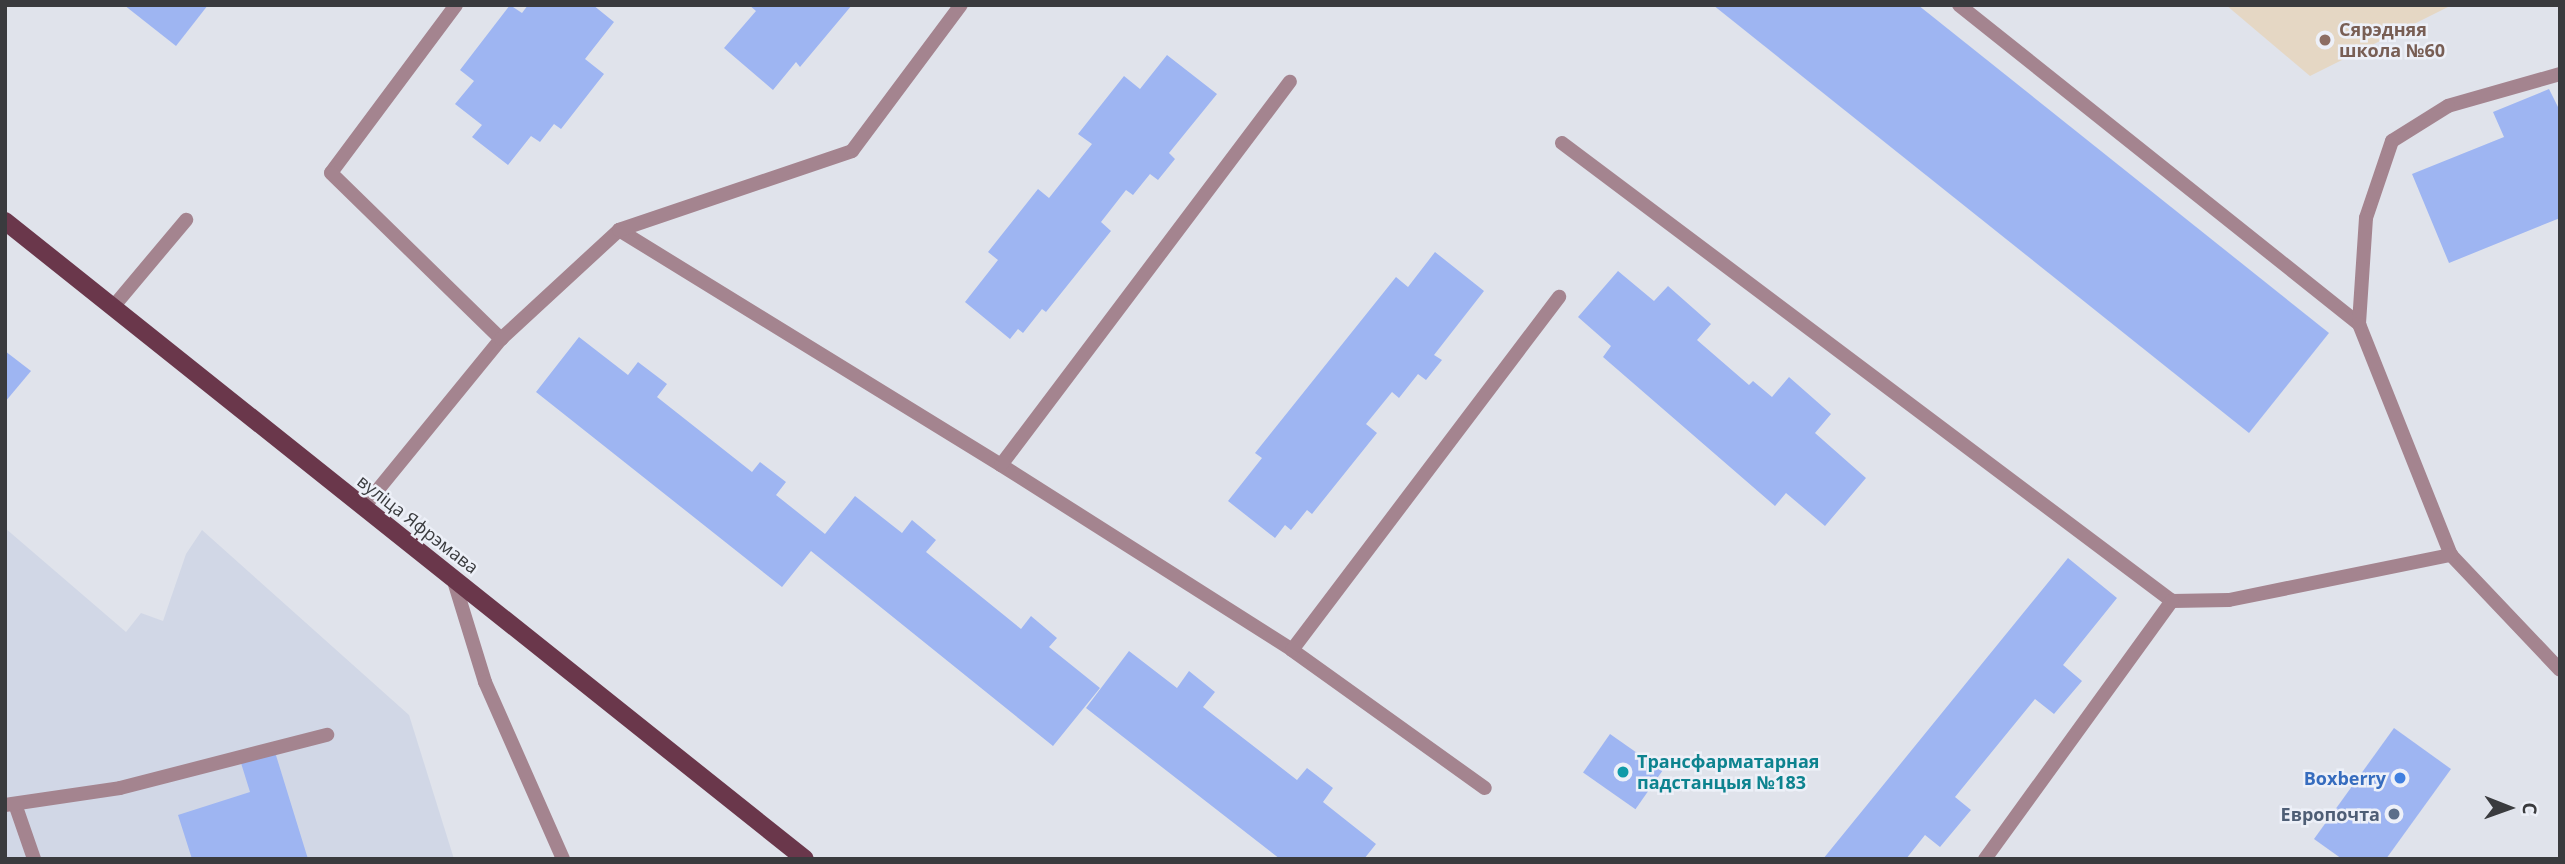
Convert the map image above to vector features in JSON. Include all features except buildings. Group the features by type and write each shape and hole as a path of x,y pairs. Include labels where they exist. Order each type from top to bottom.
{"main road":[{"name":"вуліца Яфрэмава","path":"5,221 805,859"}],"lane":[{"path":"456,5 331,173 501,339"},
{"path":"363,508 501,339 618,230 852,151 961,5"},
{"path":"1959,5 2359,324"},
{"path":"2560,74 2448,106 2392,141 2366,218 2359,324 2451,555 2560,670"},
{"path":"1001,465 1290,82"},
{"path":"1562,143 2172,601 2229,600 2451,555"},
{"path":"113,307 186,220"},
{"path":"618,230 1001,465 1292,650 1485,788"},
{"path":"1292,650 1559,297"},
{"path":"453,578 485,681 563,859"},
{"path":"1985,859 2172,601"},
{"path":"34,859 10,805 120,788 327,735"}],"shaded area":[{"name":"Сярэдняя школа №60","path":"2226,5 2452,5 2310,76"},
{"path":"5,528 126,632 141,613 163,621 186,554 202,530 409,715 454,859 5,859"}],"place":[{"name":"Сярэдняя школа №60","path":"2325,40"},
{"name":"Трансфарматарная падстанцыя №183","path":"1623,772"},
{"name":"Boxberry","path":"2400,778"},
{"name":"Европочта","path":"2394,814"}]}
